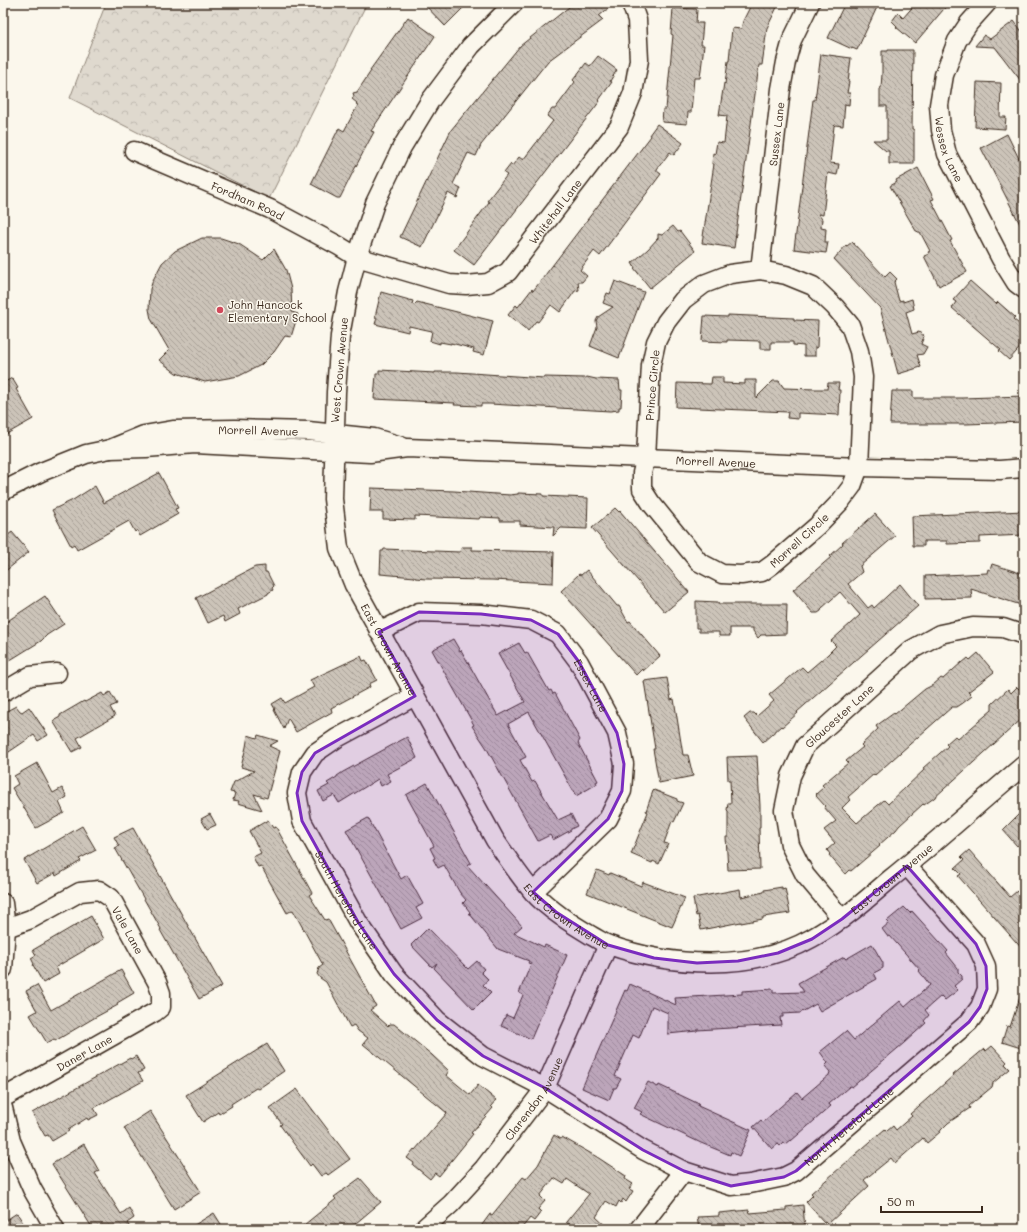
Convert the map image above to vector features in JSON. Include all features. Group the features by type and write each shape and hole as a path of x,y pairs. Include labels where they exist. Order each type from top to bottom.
{"street":[{"name":"West Crown Avenue","path":"334,442 340,336 348,292 357,257 375,203 406,140 430,101 471,46 514,3"},
{"name":"Whitehall Lane","path":"357,257 449,284 466,285 488,283 508,272 619,127 634,93 639,60 637,20 631,3"},
{"name":"Sussex Lane","path":"760,270 780,97 786,62 792,40 810,3"},
{"name":"Wessex Lane","path":"987,3 969,23 957,41 944,75 939,106 941,130 947,154 1001,259 1016,283 1024,289"},
{"name":"Fordham Road","path":"134,151 270,209 357,257"},
{"name":"Prince Circle","path":"646,457 651,365 656,342 666,322 683,300 704,284 730,274 760,270 786,275 813,286 835,307 850,325 859,351 863,377 859,467"},
{"name":"Morrell Avenue","path":"3,491 41,472 86,454 110,448 144,435 173,430 235,429 334,442 374,438 408,448 859,467 1000,470 1024,468"},
{"name":"East Crown Avenue","path":"334,442 333,499 339,548 354,585 379,632 495,840 511,863 533,892 556,912 608,945 654,958 697,963 738,961 778,953 812,939 842,919 907,866 1024,765"},
{"name":"Morrell Circle","path":"646,457 642,473 642,489 651,503 699,562 722,574 741,575 762,572 817,526 840,502 852,486 859,467"},
{"name":"Essex Lane","path":"379,632 419,612 481,614 530,620 558,634 579,662 617,733 624,764 622,791 608,819 533,892"},
{"name":"Gloucester Lane","path":"842,919 805,875 790,845 784,810 791,776 805,746 911,650 940,634 973,627 1003,628 1024,636"},
{"path":"3,692 30,676 57,673"},
{"name":"South Hereford Lane","path":"415,696 337,738 315,753 302,772 297,793 302,821 358,922 394,974 437,1020 484,1056 545,1088"},
{"name":"North Hereford Lane","path":"545,1088 643,1150 684,1171 731,1186 750,1184 784,1177 796,1171 969,1022 980,1007 987,989 986,966 976,944 907,866"},
{"name":"Vale Lane","path":"6,928 31,919 80,892 98,890 110,898 118,912 157,982 161,993 161,1003"},
{"path":"3,903 6,928 3,969"},
{"name":"Clarendon Avenue","path":"423,1229 451,1204 484,1168 545,1088 608,945"},
{"name":"Daner Lane","path":"3,1098 155,1012 161,1007 161,1003"},
{"path":"3,1108 11,1141 32,1189 55,1229"},
{"path":"639,1229 684,1171"}],"highlighted area":[{"path":"419,612 481,614 531,620 558,634 579,662 617,733 624,764 622,791 608,819 533,892 556,912 608,945 654,958 697,963 738,961 778,953 812,939 842,919 907,866 976,944 986,966 987,989 980,1007 969,1022 796,1171 784,1177 731,1186 684,1171 643,1150 545,1088 483,1056 437,1020 394,974 358,922 302,821 297,793 302,772 315,753 415,696 379,632"}],"green space":[{"path":"106,3 367,3 269,199 70,98"}],"building":[{"path":"423,3 468,3 445,26"},
{"path":"574,3 615,3 599,16 603,20 548,61 481,145 476,156 468,153 453,184 461,188 457,198 448,193 422,247 400,237 451,130 520,46"},
{"path":"752,3 779,3 767,28 762,65 759,65 734,248 702,243 714,164 712,164 713,153 715,154 717,142 724,143 727,116 719,115 729,61 732,28 741,29 743,21"},
{"path":"845,3 879,3 857,50 828,38"},
{"path":"916,3 949,3 915,43 896,27 897,26 892,21 898,13 903,18"},
{"path":"673,8 696,9 696,23 703,23 701,45 704,45 700,78 694,78 691,112 688,112 687,124 662,122 663,109 666,109 673,35 671,34"},
{"path":"408,17 435,36 371,131 374,132 340,198 337,198 311,184 339,128 344,131 358,105 352,99 354,96 353,93 357,92 371,71 370,70"},
{"path":"1014,21 1024,34 1024,85 995,47 975,46 984,35 990,39"},
{"path":"913,50 912,129 914,129 914,164 889,164 889,151 886,151 873,140 887,140 887,106 880,106 880,88 882,74 882,51"},
{"path":"821,54 851,58 847,93 850,93 849,105 845,104 843,126 834,126 830,163 839,164 837,175 828,173 823,215 818,214 822,219 821,228 826,229 825,242 828,242 826,253 794,249 813,100 815,100"},
{"path":"598,56 617,70 610,81 612,82 599,100 600,101 474,265 454,250 489,202 487,201 507,175 504,173 519,157 523,160 553,121 547,116 552,109 555,109 575,82 573,80 586,63 590,66"},
{"path":"977,82 1001,83 1000,117 1006,117 1005,129 975,127"},
{"path":"657,124 683,143 674,155 670,152 657,169 657,171 661,174 600,256 594,251 580,270 587,276 582,282 578,282 579,290 575,291 560,312 551,305 538,322 536,321 528,331 508,315 516,305 518,307 532,289 533,291 651,136 649,135"},
{"path":"1007,134 1024,169 1024,232 981,148"},
{"path":"918,168 934,199 931,200 952,240 950,241 967,272 939,286 924,256 929,254 928,252 930,251 920,232 916,231 890,186 897,182 896,180"},
{"path":"673,226 678,232 680,231 695,251 650,288 634,268 632,263 658,238 658,234 662,235"},
{"name":"John Hancock Elementary School","path":"202,238 221,238 239,244 263,260 274,249 286,270 291,289 292,312 298,314 291,337 285,336 274,352 261,365 239,376 205,382 176,373 159,360 169,350 151,319 149,309 150,289 162,263 175,251"},
{"path":"852,242 885,277 890,272 897,279 894,282 899,301 903,300 903,302 912,299 914,309 906,312 912,334 919,332 924,336 921,344 927,347 923,354 917,355 921,367 898,374 880,308 834,259 846,245 847,246"},
{"path":"615,281 644,292 619,358 590,346 597,327 596,321 598,317 613,307 603,303 607,293 610,294"},
{"path":"970,281 996,304 998,302 1015,317 1013,319 1024,328 1024,343 1009,360 999,351 1001,350 952,308 956,302 953,300"},
{"path":"381,292 413,301 412,304 414,305 417,302 493,321 484,355 473,352 474,349 451,343 440,342 440,344 430,341 432,331 409,326 408,332 375,324 377,318 375,317"},
{"path":"728,315 794,318 794,320 818,321 817,348 815,347 815,356 804,356 804,346 793,345 793,342 771,342 771,349 760,349 760,341 702,341 704,316 728,317"},
{"path":"379,370 435,373 457,372 544,378 587,377 619,380 620,390 622,390 621,407 619,407 619,410 610,411 490,404 481,404 481,406 454,405 455,403 374,399 376,374 379,374"},
{"path":"712,377 723,377 723,383 745,384 745,380 756,380 756,398 773,381 779,381 784,388 816,389 827,389 828,383 839,383 839,415 798,413 798,419 787,418 788,412 676,407 677,383 711,384"},
{"path":"12,378 18,388 16,389 33,419 3,436 3,383"},
{"path":"892,391 913,391 913,398 1024,396 1024,422 890,424"},
{"path":"159,473 178,508 175,509 178,514 140,536 137,530 135,532 129,521 77,550 74,544 71,546 52,510 73,500 95,486 104,503"},
{"path":"371,488 510,495 518,493 543,494 543,496 588,498 587,529 561,528 553,536 554,527 520,525 520,521 500,521 500,518 480,517 479,519 415,516 415,520 383,519 383,512 370,512"},
{"path":"615,508 619,512 620,511 689,592 665,612 592,528"},
{"path":"1024,511 1024,535 980,537 980,543 947,544 947,541 924,541 924,546 913,546 912,516"},
{"path":"875,514 895,536 860,566 862,572 848,584 868,608 872,605 874,608 900,584 918,606 797,712 798,713 763,742 744,718 750,713 754,713 757,716 774,701 769,695 802,667 807,672 827,655 836,646 831,641 860,615 840,592 822,608 821,611 818,613 813,613 793,590 831,557 830,556 843,544 842,543"},
{"path":"12,532 29,552 3,573 3,539"},
{"path":"461,547 472,547 472,550 554,552 553,583 426,579 380,574 381,551 384,549 460,552"},
{"path":"992,564 1023,574 1021,580 1024,581 1024,606 971,589 972,598 925,599 925,576 987,573"},
{"path":"265,566 265,572 267,572 274,586 272,588 273,590 238,609 240,614 225,622 223,616 208,623 196,598 255,567"},
{"path":"587,570 617,606 619,606 628,622 630,621 660,656 643,671 642,669 636,675 561,591 579,574 581,575"},
{"path":"45,596 64,624 47,635 41,641 7,662 3,656 3,624"},
{"path":"696,601 718,602 719,604 787,604 786,634 761,635 758,638 753,631 753,628 730,628 730,636 719,636 719,632 699,632 699,628 696,628"},
{"path":"453,639 460,651 461,650 498,716 525,702 498,654 519,643 525,653 527,652 549,691 551,690 553,694 555,693 580,740 578,743 598,781 596,782 597,784 576,796 529,712 508,724 526,757 520,760 532,782 535,781 558,820 571,814 577,826 571,830 553,840 550,835 538,841 486,747 472,726 474,725 432,650"},
{"path":"978,653 994,672 968,692 972,696 957,707 952,707 848,797 850,800 842,808 857,823 884,800 888,804 924,770 923,768 948,746 946,744 955,736 958,739 992,710 992,704 1008,689 1011,693 1017,687 1019,689 1024,684 1024,717 934,798 924,805 923,804 879,845 880,846 851,871 849,870 845,874 829,855 830,854 827,850 835,843 824,830 836,821 824,807 825,806 816,794 824,787 822,785 848,763 846,761 863,747 861,745 878,729 876,726 894,713 895,714 925,689 933,685 941,678 943,679 962,662 968,658 970,660"},
{"path":"361,656 363,661 366,660 377,680 369,684 370,687 331,708 332,712 296,732 288,718 284,729 272,704 282,698 285,703 314,687 310,680"},
{"path":"667,678 671,700 674,699 683,755 688,755 693,776 659,783 644,681"},
{"path":"110,692 117,704 110,707 115,716 77,738 82,747 72,752 53,721 60,717 60,715 84,701 85,702 102,693 104,696"},
{"path":"16,706 22,712 29,707 48,735 38,741 34,735 3,756 3,713"},
{"path":"248,735 257,738 258,735 278,741 269,746 280,751 267,798 254,794 262,810 238,803 239,801 233,800 235,793 230,792 234,782 254,771 241,767"},
{"path":"407,737 417,758 387,774 391,781 381,786 378,779 339,803 334,795 323,801 318,791 329,785 327,783 343,772"},
{"path":"757,756 760,806 760,869 728,870 726,837 728,837 727,810 728,803 731,803 727,757"},
{"path":"37,763 53,793 62,788 67,797 59,802 64,813 36,828 12,788 18,784 14,776"},
{"path":"427,783 471,863 467,865 522,926 514,933 544,947 545,945 567,955 531,1039 501,1026 506,1015 513,1018 523,995 519,993 531,964 528,963 529,961 498,949 469,913 470,912 463,903 466,900 460,893 444,865 438,868 433,859 435,858 430,848 434,846 406,795"},
{"path":"654,790 683,803 674,822 672,821 664,843 668,844 659,864 653,861 652,863 631,854 648,812 646,811"},
{"path":"1024,809 1024,840 1017,846 1003,830"},
{"path":"210,814 216,825 207,829 201,819"},
{"path":"368,818 401,879 407,875 423,904 416,908 422,918 401,929 346,830"},
{"path":"268,820 273,828 276,827 312,893 309,895 325,920 328,919 376,1006 370,1010 388,1026 390,1024 394,1024 432,1055 449,1071 446,1075 470,1095 478,1085 496,1100 491,1106 493,1108 471,1133 473,1134 439,1176 435,1173 430,1179 407,1158 447,1113 363,1044 368,1038 358,1031 354,1025 350,1027 326,982 317,974 319,968 323,965 293,910 287,913 261,866 258,867 253,857 261,853 249,831"},
{"path":"82,826 96,850 79,859 81,861 56,876 55,873 37,883 24,860"},
{"path":"133,828 222,986 199,999 115,848 119,846 114,837"},
{"path":"969,850 1010,897 1017,891 1024,899 1024,951 958,876 961,874 955,868 964,860 961,857"},
{"path":"597,870 609,875 610,873 641,886 643,882 685,898 672,927 587,893"},
{"path":"782,887 782,889 785,888 790,913 701,930 698,915 696,916 693,898 740,889 741,897 764,892 764,890"},
{"path":"904,907 910,913 912,911 948,951 946,953 958,968 958,972 962,976 962,979 954,986 958,990 945,1000 941,996 925,1010 929,1015 924,1021 926,1023 904,1043 852,1087 850,1086 829,1104 831,1106 791,1141 790,1140 785,1144 783,1143 780,1146 778,1144 772,1149 753,1127 761,1120 763,1122 797,1092 802,1098 829,1075 830,1072 825,1066 828,1063 820,1052 846,1031 854,1040 900,1001 905,1007 930,985 919,971 920,970 882,929 889,923 887,921"},
{"path":"91,916 104,939 56,967 59,974 43,983 33,965 34,964 31,958 36,955 33,950"},
{"path":"428,928 468,969 477,961 484,969 481,972 488,979 483,985 491,993 474,1010 434,968 437,963 432,967 411,945"},
{"path":"872,944 883,963 883,968 874,973 877,979 820,1011 816,1004 800,1013 783,1014 783,1017 780,1017 781,1025 697,1030 668,1034 668,1013 652,1006 639,1038 633,1035 615,1076 621,1079 616,1088 614,1088 609,1100 582,1088 625,990 627,991 630,984 676,1005 675,998 742,994 742,991 773,989 773,993 804,992 798,983 844,957 846,959"},
{"path":"121,970 134,993 117,1003 118,1005 55,1041 54,1039 47,1043 30,1015 37,1011 26,991 37,985 51,1010"},
{"path":"1022,991 1024,991 1024,1049 1002,1042 1007,1026 1010,1027"},
{"path":"267,1044 284,1071 258,1089 256,1088 231,1104 232,1106 219,1114 218,1112 203,1122 186,1095"},
{"path":"992,1046 1007,1062 1005,1064 1010,1069 993,1083 992,1087 969,1106 970,1108 948,1123 927,1143 923,1138 895,1163 891,1158 864,1180 869,1186 828,1224 825,1221 824,1222 806,1202 813,1195 811,1193 885,1129 887,1131 893,1126 896,1130 912,1116 910,1114 953,1075 984,1049 986,1051"},
{"path":"136,1056 144,1070 138,1073 143,1081 94,1108 98,1115 88,1120 87,1118 52,1141 48,1135 45,1136 32,1113"},
{"path":"648,1082 658,1087 659,1085 699,1104 698,1106 751,1130 739,1156 731,1152 730,1155 701,1143 640,1114 642,1112 634,1108"},
{"path":"297,1089 350,1159 328,1175 326,1173 321,1176 312,1164 310,1166 280,1125 282,1124 270,1108"},
{"path":"150,1111 201,1192 174,1209 124,1128"},
{"path":"554,1135 561,1139 562,1137 597,1157 626,1176 625,1179 633,1184 629,1189 633,1191 626,1202 623,1199 621,1203 619,1201 616,1207 606,1201 596,1217 609,1229 575,1229 566,1222 589,1194 567,1179 564,1184 554,1178 540,1196 545,1201 538,1209 541,1212 534,1221 530,1218 521,1229 479,1229 490,1214 492,1215 523,1177 526,1179 538,1165"},
{"path":"84,1144 99,1171 95,1173 121,1214 129,1208 134,1218 127,1223 131,1229 93,1229 52,1164"},
{"path":"360,1178 381,1202 349,1229 299,1229 336,1199 334,1197"},
{"path":"803,1205 805,1229 699,1229 697,1217 719,1216 719,1213 749,1210 750,1213 786,1210 786,1207"},
{"path":"17,1213 27,1229 3,1229 3,1222"},
{"path":"214,1213 224,1229 188,1229 209,1216"}],"place":[{"name":"John Hancock Elementary School","path":"220,310"}]}
